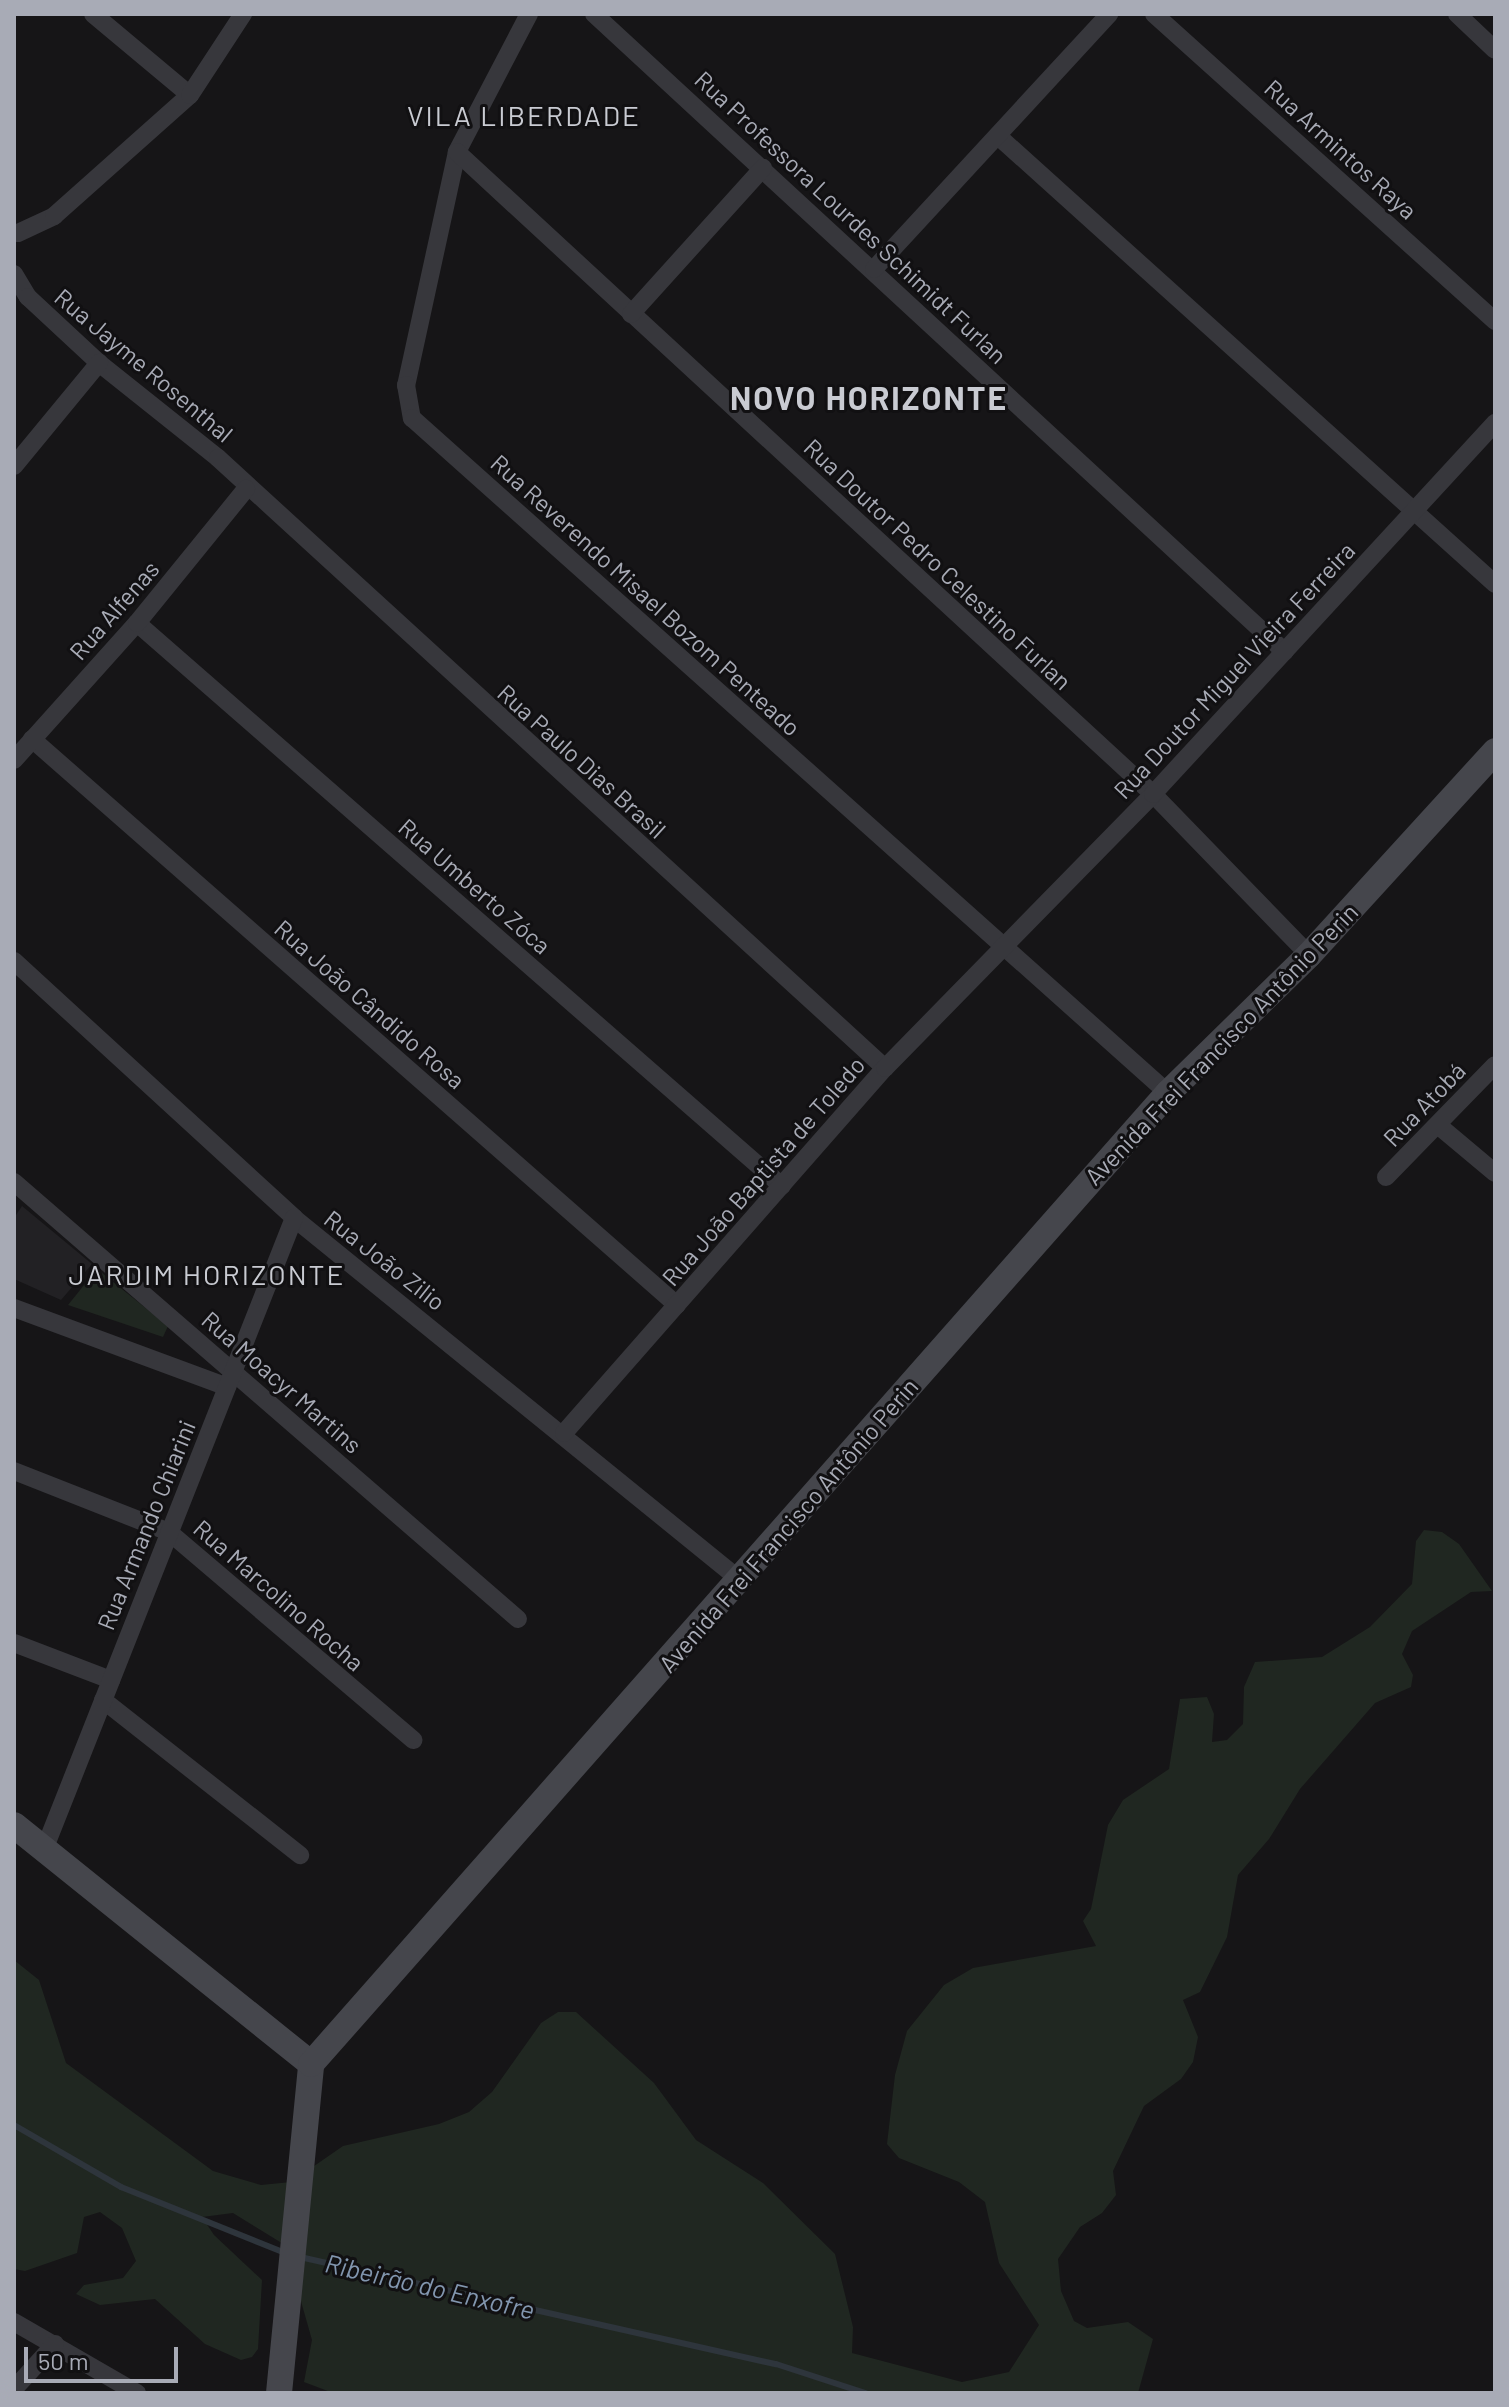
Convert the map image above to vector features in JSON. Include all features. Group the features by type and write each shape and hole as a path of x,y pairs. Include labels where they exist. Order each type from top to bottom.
{"street":[{"path":"93,14 190,95"},
{"path":"15,235 54,216 159,117 190,95 243,14"},
{"name":"Rua Reverendo Misael Bozom Penteado","path":"529,14 457,152 406,385 412,418 1168,1093"},
{"name":"Rua Professora Lourdes Schimidt Furlan","path":"594,14 874,269 1285,652"},
{"path":"874,269 1109,14"},
{"name":"Rua Armintos Raya","path":"1154,14 1495,321"},
{"path":"1457,14 1495,50"},
{"path":"998,136 1412,513 1495,584"},
{"name":"Rua Doutor Pedro Celestino Furlan","path":"457,152 1153,794 1309,955"},
{"path":"631,314 763,168"},
{"name":"Rua Jayme Rosenthal","path":"14,274 28,297 99,363 218,458 246,489"},
{"path":"14,466 99,363"},
{"name":"Rua Doutor Miguel Vieira Ferreira","path":"1002,944 1153,794 1495,423"},
{"name":"Rua Alfenas","path":"14,760 137,623 246,489"},
{"name":"Rua Paulo Dias Brasil","path":"246,489 885,1068"},
{"name":"Rua Umberto Zóca","path":"137,623 782,1186"},
{"name":"Rua João Cândido Rosa","path":"32,739 677,1305"},
{"name":"Avenida Frei Francisco Antônio Perin","path":"311,2064 1168,1093 1309,955 1495,751"},
{"name":"Rua João Baptista de Toledo","path":"564,1433 885,1068 1002,944"},
{"name":"Rua João Zilio","path":"14,961 294,1218 564,1433 740,1580"},
{"name":"Rua Atobá","path":"1386,1177 1439,1126 1495,1065"},
{"path":"1439,1126 1495,1173"},
{"name":"Rua Moacyr Martins","path":"14,1182 230,1379 518,1619"},
{"name":"Rua Armando Chiarini","path":"44,1850 294,1218"},
{"path":"14,1308 230,1379"},
{"name":"Rua Marcolino Rocha","path":"14,1471 169,1532 413,1740"},
{"path":"14,1643 111,1680"},
{"path":"103,1700 300,1855"},
{"path":"14,1825 311,2064 279,2393"},
{"path":"14,2322 137,2393"},
{"path":"14,2389 55,2344"}],"shaded area":[{"path":"22,1206 92,1264 61,1300 14,1279 14,1218"},
{"path":"97,1269 168,1326 163,1337 68,1305"},
{"path":"1424,1530 1442,1532 1459,1544 1492,1591 1471,1592 1412,1631 1402,1654 1413,1675 1411,1687 1375,1703 1300,1789 1269,1839 1238,1875 1227,1937 1200,1992 1183,2000 1198,2037 1193,2062 1181,2079 1144,2106 1113,2171 1116,2195 1102,2213 1080,2227 1058,2259 1061,2291 1074,2321 1087,2328 1128,2322 1153,2339 1138,2393 333,2393 304,2382 312,2340 285,2245 233,2213 202,2217 214,2235 262,2280 258,2349 252,2357 241,2360 205,2344 155,2299 100,2305 76,2294 84,2285 123,2278 136,2261 122,2228 100,2212 84,2217 77,2253 25,2271 14,2269 14,1960 39,1980 66,2063 213,2171 261,2185 291,2182 343,2146 439,2124 469,2112 492,2092 541,2023 558,2012 576,2012 654,2083 696,2140 763,2183 835,2254 853,2327 852,2353 962,2382 1009,2372 1039,2325 999,2263 985,2202 959,2182 899,2158 887,2144 895,2075 907,2031 944,1985 973,1968 1096,1946 1083,1921 1091,1909 1108,1825 1123,1800 1169,1769 1180,1699 1207,1697 1214,1714 1212,1742 1227,1740 1243,1724 1244,1687 1255,1662 1322,1657 1370,1627 1412,1584 1416,1541"}],"waterway":[{"name":"Ribeirão do Enxofre","path":"14,2125 121,2187 285,2253"},
{"name":"Ribeirão do Enxofre","path":"300,2257 776,2364 865,2393"}],"district":[{"name":"VILA LIBERDADE","path":"524,115"},
{"name":"NOVO HORIZONTE","path":"869,397"},
{"name":"JARDIM HORIZONTE","path":"207,1274"}]}
